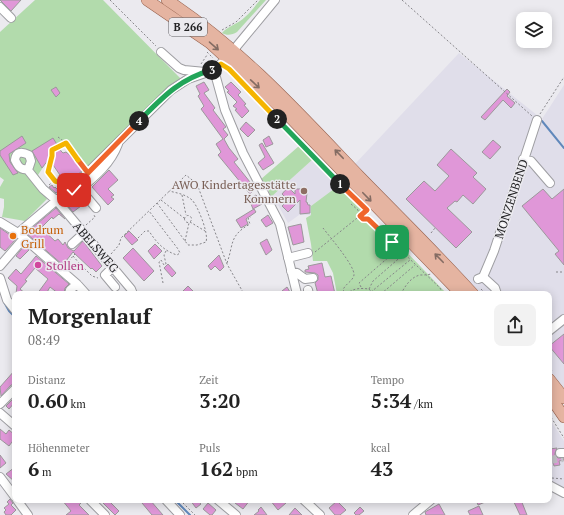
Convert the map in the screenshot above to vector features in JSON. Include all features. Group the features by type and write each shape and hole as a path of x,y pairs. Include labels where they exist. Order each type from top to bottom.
{"main road":[{"name":"B 266","path":"147,0 210,43 230,54 297,110 470,291"},
{"name":"B 266","path":"167,0 216,35 230,54 282,109 458,291"},
{"path":"552,383 564,398"},
{"path":"552,399 564,417"}],"street":[{"path":"0,266 21,235 118,144 171,90 188,80 210,71 230,54 275,0"},
{"path":"0,8 11,18"},
{"path":"161,52 179,68 184,70 210,71"},
{"path":"210,71 243,152 280,224 296,291"},
{"name":"MONZENBEND","path":"496,291 495,288 481,278 494,251 537,120"},
{"path":"96,208 80,189 100,172 115,153 118,144"},
{"path":"523,159 531,161 550,183"},
{"name":"ABELSWEG","path":"27,169 43,189 57,201 132,291"},
{"path":"0,222 21,235 83,291"},
{"path":"73,248 83,232"},
{"path":"288,258 312,252"},
{"path":"113,267 105,275 115,287"},
{"path":"291,271 297,273 305,279 313,278"},
{"path":"0,278 7,300 12,306"},
{"path":"70,291 77,284"},
{"path":"552,329 564,319"},
{"path":"0,404 12,392"},
{"path":"0,413 12,423"},
{"path":"0,479 12,494"},
{"path":"552,486 564,493"},
{"path":"19,503 28,515"},
{"path":"93,503 105,515"},
{"path":"169,503 180,515"},
{"path":"222,503 236,515"},
{"path":"307,503 320,515"},
{"path":"412,515 427,503"}],"path":[{"path":"110,0 161,52"},
{"path":"216,35 226,26 236,22 258,0"},
{"path":"402,0 537,120 564,77"},
{"path":"198,71 198,68 208,54"},
{"path":"254,96 369,212"},
{"path":"58,137 66,143 88,173"},
{"path":"66,143 52,150 48,172 55,181 68,185 74,190"},
{"path":"111,254 119,245 121,238 186,175 197,184 227,264 242,291"},
{"path":"157,203 188,245 191,246 203,243 207,239 206,232 195,204 182,194 168,191"},
{"path":"182,194 186,216"},
{"path":"160,199 186,221 206,232"},
{"path":"278,206 278,200 287,199"},
{"path":"351,204 358,210 363,219 368,219 416,264 442,291"},
{"path":"138,238 145,231 149,231 160,246 176,255 180,253 178,248 149,210"},
{"path":"312,252 332,239 367,210"},
{"path":"185,241 189,222 191,220 189,215 186,216"},
{"path":"227,264 234,237 241,229 250,224 248,219 251,217"},
{"path":"83,232 93,219"},
{"path":"323,228 350,264 354,272 352,278 344,287 344,291"},
{"path":"431,233 436,228"},
{"path":"66,264 75,254 73,248"},
{"path":"361,288 359,283 399,248"},
{"path":"163,283 160,262 161,260 164,264 166,264 164,255 166,250"},
{"path":"351,291 361,288 369,289 373,281 405,254"},
{"path":"73,256 78,263 78,267 85,269 92,276 99,280 105,275"},
{"path":"374,291 410,259"},
{"path":"384,291 416,264"},
{"path":"402,291 412,279 417,276 431,274 427,270"},
{"path":"556,272 564,272"},
{"path":"552,419 564,438"},
{"path":"552,478 564,479"},
{"path":"183,503 195,515"}],"shaded area":[{"path":"459,53 542,119 564,85 564,388 552,374 552,291 477,291 355,164"},
{"name":"AWO Kindertagesstätte Kommern","path":"312,160 338,186 311,206 311,215 299,215 288,223 278,205 276,206 271,197"},
{"path":"552,423 564,441 564,488 552,482"}],"green space":[{"path":"35,0 103,0 181,79 87,171 67,143 57,146 38,175 46,186 41,191 47,199 25,221 2,217 4,199 0,198 0,187 4,180 0,177 0,32"},
{"path":"260,0 266,0 237,32 230,35 222,33 249,13"},
{"path":"299,146 312,160 271,197 267,187 264,187 260,180"},
{"path":"338,186 396,241 444,291 336,291 333,273 327,261 313,261 306,218 311,215 311,206"}],"building":[{"path":"0,0 21,0 11,11"},
{"path":"204,82 209,90 204,93 215,108 213,110 226,127 223,129 228,135 224,139 238,159 234,162 250,182 247,185 252,192 250,194 218,155 221,152 216,144 223,139 201,109 204,106 198,96 200,94 196,86"},
{"path":"231,82 241,92 238,95 246,104 244,105 249,111 242,118 235,110 237,109 233,106 237,102 227,92 229,91 225,87"},
{"path":"56,87 60,93 56,97 51,90"},
{"path":"507,89 510,92 507,96 515,103 511,108 503,100 485,120 481,117"},
{"path":"246,122 255,130 248,137 240,129"},
{"path":"22,136 26,143 9,154 10,162 18,173 13,175 0,155 0,151"},
{"path":"269,136 273,144 266,147 263,140"},
{"path":"53,138 61,151 63,153 66,152 71,156 83,170 68,183 64,181 49,159 42,168 32,151"},
{"path":"493,140 501,147 490,159 482,152"},
{"path":"262,143 274,163 263,170 258,163 265,157 259,145"},
{"path":"451,149 477,173 473,177 486,189 473,204 463,195 457,202 455,201 447,208 472,232 456,248 406,199 424,181 435,191 449,176 437,165"},
{"path":"109,170 118,180 108,189 114,195 111,197 114,199 108,205 92,187"},
{"path":"52,185 59,191 56,193 49,187"},
{"path":"288,187 295,194 295,189 301,189 301,193 307,193 306,202 310,205 310,213 300,214 300,200 288,212 282,206 288,200 282,194"},
{"path":"543,189 552,199 564,189 564,265 555,254 559,251 522,206"},
{"path":"72,195 81,206 73,212 64,201"},
{"path":"256,195 262,204 253,209 249,199"},
{"path":"56,208 65,219 59,214 53,219 52,217 41,228 55,241 58,239 63,245 65,242 68,248 74,251 83,241 102,266 96,272 73,252 63,265 26,233"},
{"path":"254,209 256,212 246,219 248,224 241,228 236,220"},
{"path":"268,215 273,223 266,227 261,220"},
{"path":"301,224 304,242 293,245 288,227"},
{"path":"0,228 16,239 5,251 0,247"},
{"path":"129,231 138,240 132,245 124,236"},
{"path":"267,239 272,250 266,255 260,243"},
{"path":"155,244 162,251 154,259 148,251"},
{"path":"24,246 29,250 20,259 16,256"},
{"path":"133,248 154,271 144,281 123,258"},
{"path":"219,255 224,267 220,271 215,266 211,270 208,266"},
{"path":"36,256 69,284 65,288 64,291 55,291 50,287 48,291 39,291 48,279 35,268 20,289 22,291 16,291 17,286 8,278 16,269 21,274"},
{"path":"322,263 325,277 331,276 334,291 317,291 315,283 318,280 318,275 315,273 305,272 305,270 309,269 308,266"},
{"path":"168,264 176,273 172,277 164,268"},
{"path":"188,286 193,291 183,291"},
{"path":"287,287 289,291 282,291"},
{"path":"564,334 564,364 552,350 552,344"},
{"path":"12,373 12,385 1,396 0,387"},
{"path":"12,400 12,406 9,409 6,406"},
{"path":"0,429 6,434 9,430 12,432 12,442 9,446 0,439"},
{"path":"557,448 555,455 558,458 563,458 564,460 559,461 560,465 554,466 552,462 552,449"},
{"path":"0,455 6,463 0,468"},
{"path":"12,469 12,479 6,474"},
{"path":"10,499 13,503 11,505 16,510 11,515 6,515 4,512 6,510 4,508 9,504 7,502"},
{"path":"64,503 81,503 79,505 89,515 66,515 71,511"},
{"path":"103,503 111,503 119,511 115,515"},
{"path":"142,503 153,503 163,515 152,515"},
{"path":"192,503 201,504 196,508"},
{"path":"208,503 216,510 212,515 203,509"},
{"path":"235,503 248,503 243,509"},
{"path":"272,503 286,503 278,510"},
{"path":"335,503 339,503 346,510 340,515 335,515 329,508"},
{"path":"514,503 522,503 527,515 520,515"},
{"path":"439,504 445,515 426,515 425,512"},
{"path":"479,506 483,515 470,515 468,511"},
{"path":"261,507 267,515 254,515 259,511 258,510"},
{"path":"360,507 364,511 359,515 356,515 354,513"},
{"path":"295,508 302,515 289,515"}],"waterway":[{"path":"542,121 564,148"},
{"path":"4,302 12,314"},
{"path":"178,503 190,515"}],"tunnel":[{"path":"552,460 563,458"}],"place":[{"name":"AWO Kindertagesstätte Kommern","path":"304,191"},
{"name":"Bodrum Grill","path":"13,236"},
{"name":"Stollen","path":"38,265"}],"route":[{"path":"74,190 68,185 55,181 48,172 52,150 66,143 88,173 171,90 188,80 214,70 221,64 229,69 367,210 360,216 361,218 368,219 392,242"}]}
